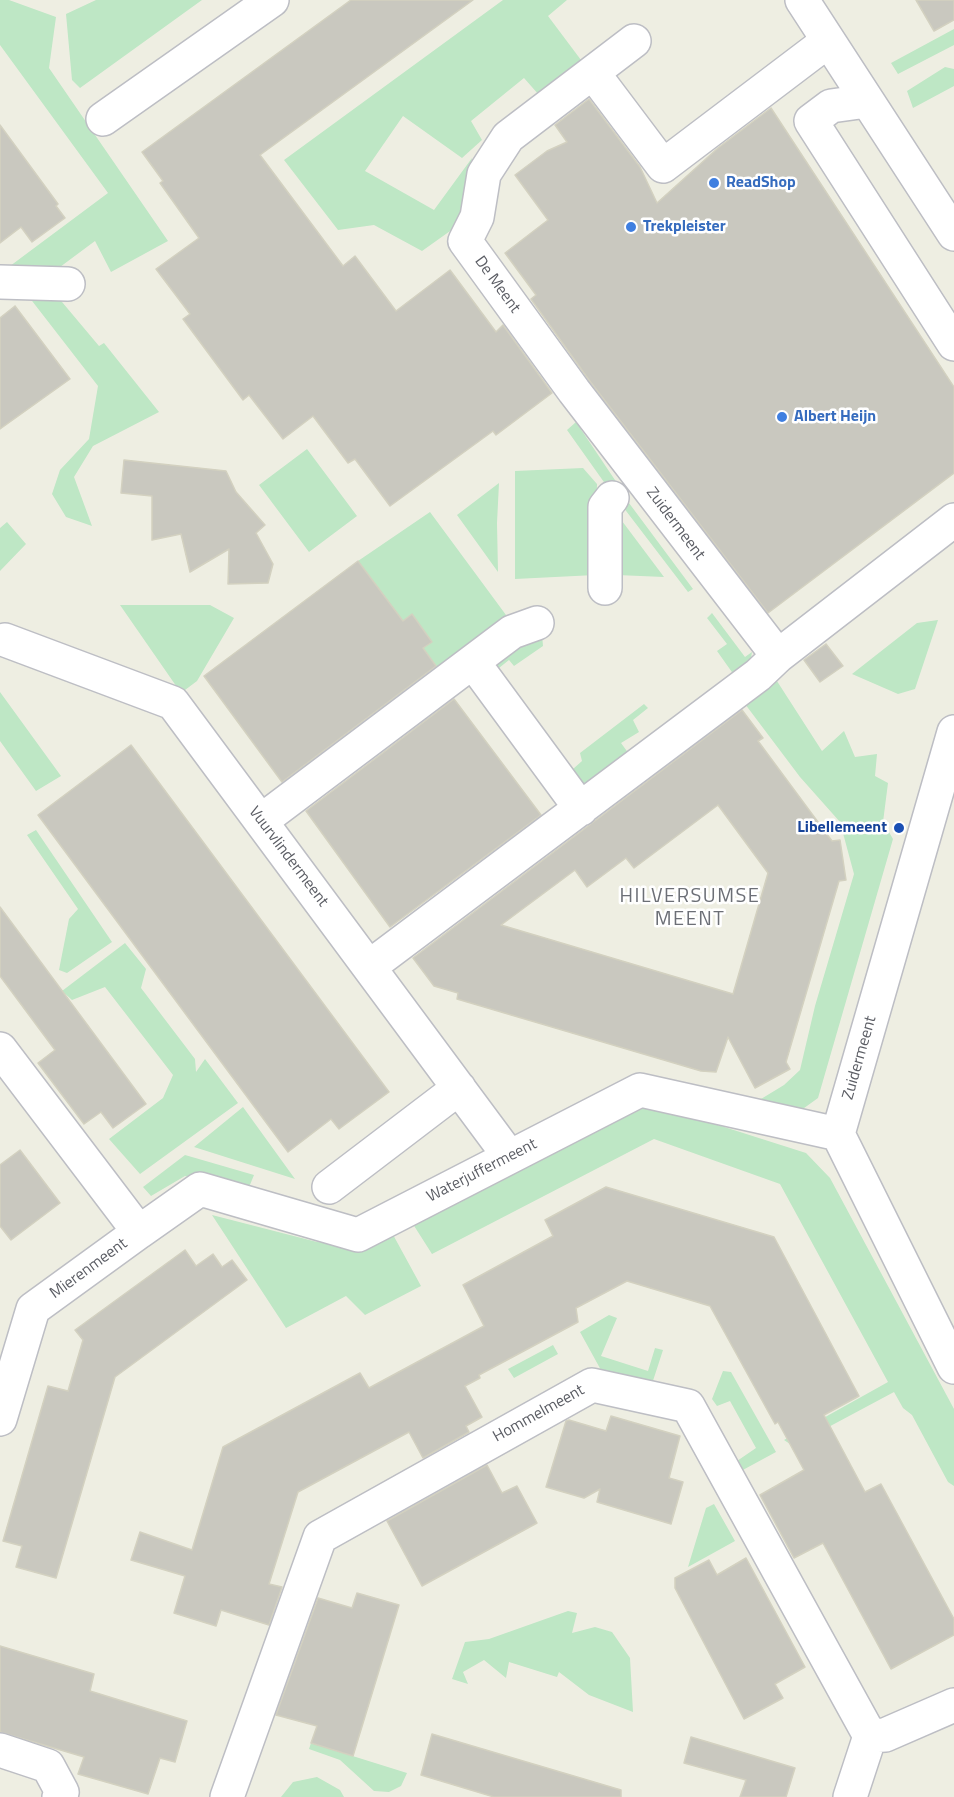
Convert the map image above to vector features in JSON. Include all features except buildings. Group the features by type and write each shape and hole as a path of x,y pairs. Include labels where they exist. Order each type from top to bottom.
{"street":[{"path":"103,119 272,0"},
{"path":"802,0 954,234"},
{"name":"De Meent","path":"574,391 465,241 477,217 484,174 508,137 634,41"},
{"path":"592,73 663,166 828,41"},
{"path":"867,101 831,106 811,121 954,344"},
{"path":"0,282 68,284"},
{"name":"Zuidermeent","path":"574,391 778,656"},
{"path":"605,588 605,507 612,498"},
{"path":"369,967 758,675 778,656 954,520"},
{"path":"261,821 512,632 537,623"},
{"name":"Vuurvlindermeent","path":"5,640 173,703 509,1156"},
{"path":"472,662 581,809"},
{"name":"Zuidermeent","path":"838,1134 954,732"},
{"name":"Mierenmeent","path":"0,1048 10,1083 139,1232 33,1309 0,1419"},
{"path":"328,1187 459,1088"},
{"name":"Waterjuffermeent","path":"139,1232 200,1189 358,1235 640,1090 838,1134"},
{"path":"838,1134 954,1367"},
{"name":"Hommelmeent","path":"227,1797 320,1538 592,1385 688,1406 870,1736"},
{"path":"850,1797 870,1736 885,1735 954,1705"},
{"path":"0,1750 48,1766 68,1795"}],"green space":[{"path":"0,0 9,0 56,17 49,68 168,241 111,272 95,241 60,267 2,272 108,193 0,45"},
{"path":"96,0 202,0 80,88 72,80 66,14"},
{"path":"503,0 567,0 548,16 584,64 539,95 524,78 471,121 482,140 462,158 403,116 365,171 434,210 472,158 460,224 422,251 374,225 338,230 284,160"},
{"path":"954,29 954,45 898,74 891,63"},
{"path":"945,67 954,69 954,86 913,108 907,91"},
{"path":"57,296 99,346 104,343 159,412 93,446 74,477 92,526 66,517 52,494 60,470 89,439 98,386 29,297"},
{"path":"576,422 619,486 611,492 567,430"},
{"path":"307,449 357,516 309,552 259,485"},
{"path":"583,468 597,484 595,575 515,579 515,471"},
{"path":"499,483 497,523 498,572 457,515"},
{"path":"626,499 693,589 688,592 620,503"},
{"path":"430,512 506,615 438,668 358,561"},
{"path":"616,513 664,577 617,575"},
{"path":"7,522 26,544 0,571 0,528"},
{"path":"120,605 210,605 234,618 197,681 181,693"},
{"path":"712,613 745,657 752,652 750,664 734,675 717,651 727,644 707,618"},
{"path":"938,620 915,689 898,694 852,674 917,623"},
{"path":"542,635 543,646 514,666 509,660 489,676 482,665"},
{"path":"775,678 822,751 844,731 855,757 877,754 875,776 888,783 883,822 893,839 818,1098 800,1111 761,1099 784,1085 800,1070 815,1006 854,874 840,822 800,777 742,700"},
{"path":"0,692 61,776 36,791 0,741"},
{"path":"644,704 648,708 633,720 639,732 621,743 629,754 577,788 564,777 582,761 580,753"},
{"path":"36,830 112,942 67,973 59,970 69,919 78,909 27,835"},
{"path":"125,943 146,969 141,988 195,1059 196,1072 205,1059 238,1103 140,1174 109,1139 163,1098 173,1075 105,987 72,1000 62,991"},
{"path":"652,1104 806,1153 830,1178 954,1409 954,1486 948,1482 912,1415 903,1408 894,1392 793,1446 784,1440 888,1382 780,1184 654,1139 432,1254 411,1221"},
{"path":"243,1107 295,1179 194,1147"},
{"path":"185,1155 254,1175 247,1192 185,1176 151,1196 143,1187"},
{"path":"212,1215 317,1242 361,1246 391,1231 421,1286 365,1315 346,1296 286,1328"},
{"path":"609,1315 617,1318 601,1356 648,1371 655,1348 663,1350 650,1390 607,1381 580,1332"},
{"path":"553,1345 558,1354 514,1378 508,1369"},
{"path":"723,1371 731,1372 776,1452 741,1471 737,1461 756,1448 730,1401 717,1406 712,1399"},
{"path":"714,1504 735,1541 688,1567 706,1508"},
{"path":"568,1611 577,1613 572,1633 595,1627 612,1632 630,1658 633,1712 589,1695 559,1672 557,1677 509,1662 506,1678 484,1660 463,1672 468,1684 452,1679 465,1642 489,1639"},
{"path":"311,1743 407,1773 401,1786 389,1792 374,1791 340,1760 309,1749"},
{"path":"317,1777 340,1790 344,1797 281,1797 293,1782"}],"place":[{"name":"ReadShop","path":"714,183"},
{"name":"Trekpleister","path":"631,227"},
{"name":"Albert Heijn","path":"782,417"},
{"name":"Libellemeent","path":"899,828"}],"district":[{"name":"HILVERSUMSE MEENT","path":"690,908"}]}
